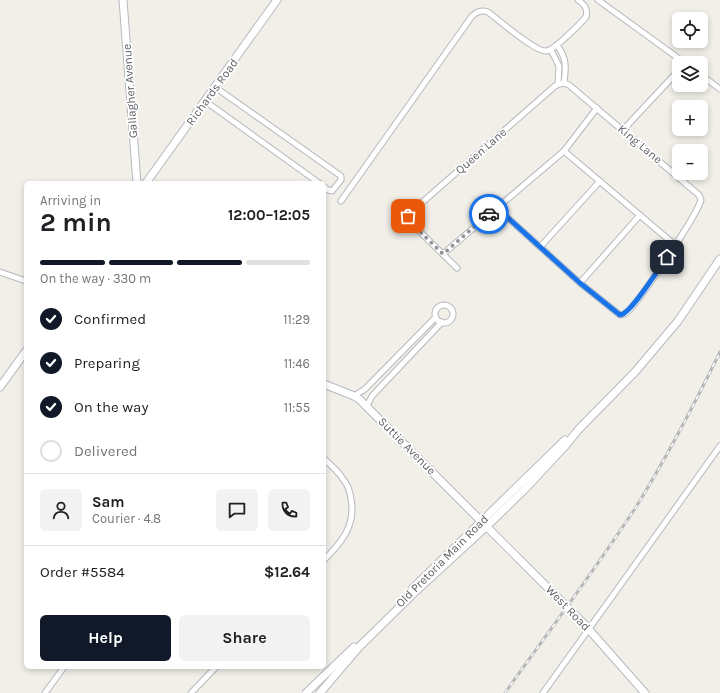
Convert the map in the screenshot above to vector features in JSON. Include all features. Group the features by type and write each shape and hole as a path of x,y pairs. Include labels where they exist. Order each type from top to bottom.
{"street":[{"name":"Gallagher Avenue","path":"123,0 137,181"},
{"name":"Richards Road","path":"147,181 277,0"},
{"path":"341,201 472,16 481,11 488,12 535,47 545,51 551,50 586,17 588,12 586,7 578,0"},
{"path":"598,0 675,56"},
{"path":"557,45 564,54 566,65 564,83"},
{"path":"457,268 443,254 564,151 597,108 569,85 564,83 558,84 559,66 551,50"},
{"path":"623,130 672,78"},
{"path":"708,80 720,89"},
{"name":"Queen Lane","path":"443,254 408,220 409,214 558,84"},
{"path":"215,87 341,176 341,180 332,191 326,188"},
{"path":"205,101 316,181"},
{"name":"King Lane","path":"497,208 541,246 580,283 617,314 624,315 641,295 675,244 700,203 700,195 597,108"},
{"path":"564,151 675,244"},
{"path":"541,246 600,181"},
{"path":"580,283 640,215"},
{"name":"Old Pretoria Main Road","path":"306,693 484,524 539,474 578,430 635,372 658,346 686,310 720,259"},
{"path":"0,272 24,280"},
{"path":"354,396 365,389 436,317 436,311 440,306 447,306 451,308 453,313 452,319 442,322 372,396 367,406"},
{"path":"436,317 442,322"},
{"path":"0,387 24,354"},
{"path":"391,363 398,369"},
{"name":"Suttie Avenue","path":"326,385 354,396 367,406 484,524"},
{"path":"543,693 586,627 720,446"},
{"path":"326,461 348,485 352,504 351,523 348,532 326,558"},
{"name":"Old Pretoria Main Road","path":"320,693 365,642 484,524"},
{"name":"West Road","path":"484,524 586,627 645,693"},
{"path":"46,693 63,669"},
{"path":"191,693 214,669"}],"railway":[{"path":"505,693 636,507 680,431 720,352"}],"way so far":[{"path":"408,216 408,220 443,254 489,214"}],"route":[{"path":"489,214 497,208 541,246 580,283 620,315 624,315 641,295 667,257"}]}
